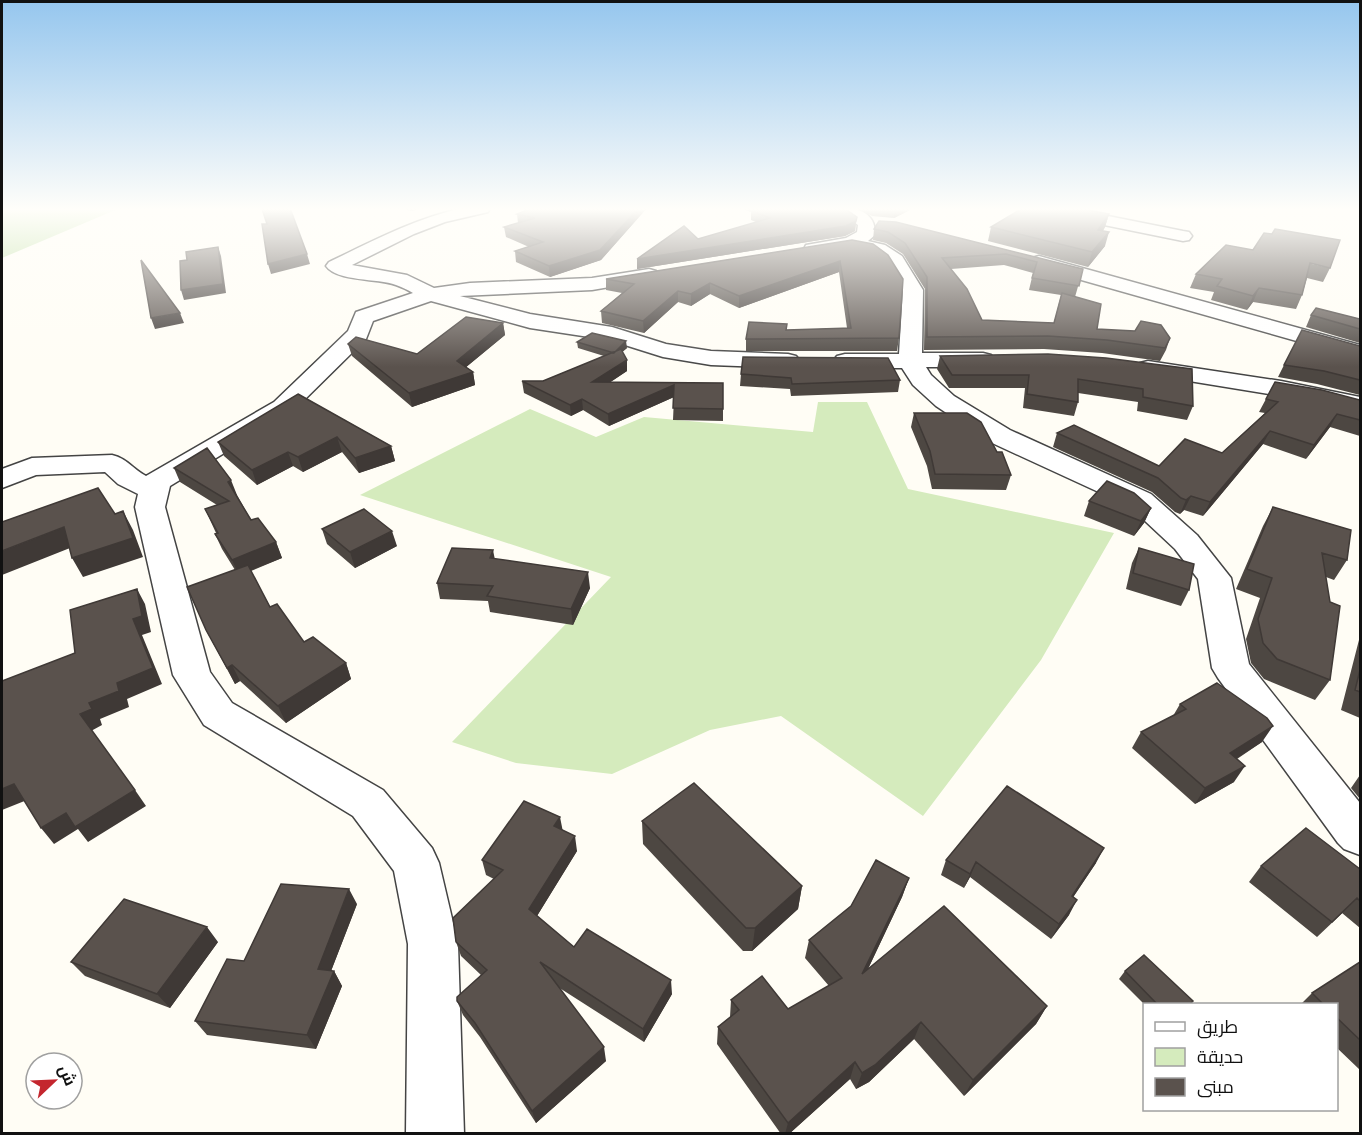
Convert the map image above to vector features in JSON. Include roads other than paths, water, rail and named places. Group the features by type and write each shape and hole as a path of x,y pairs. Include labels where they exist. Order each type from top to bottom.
{"street":[{"path":"346,261 336,266 349,271 400,279 431,294 530,321 612,334 663,350 711,358 804,361"},
{"path":"896,261 913,290 910,361 922,380 955,406 1000,436 1140,500 1186,542 1214,578 1231,668 1360,835"},
{"path":"1036,261 1360,352"},
{"path":"435,1134 433,944 416,863 368,803 218,714 192,675 150,507 153,490 156,482 283,407 358,334 364,317 431,294 470,289 592,284 672,272"},
{"path":"827,361 1000,360"},
{"path":"1124,365 1235,380 1317,394 1360,405"},
{"path":"2,479 32,467 112,463 128,478 153,490"}]}
